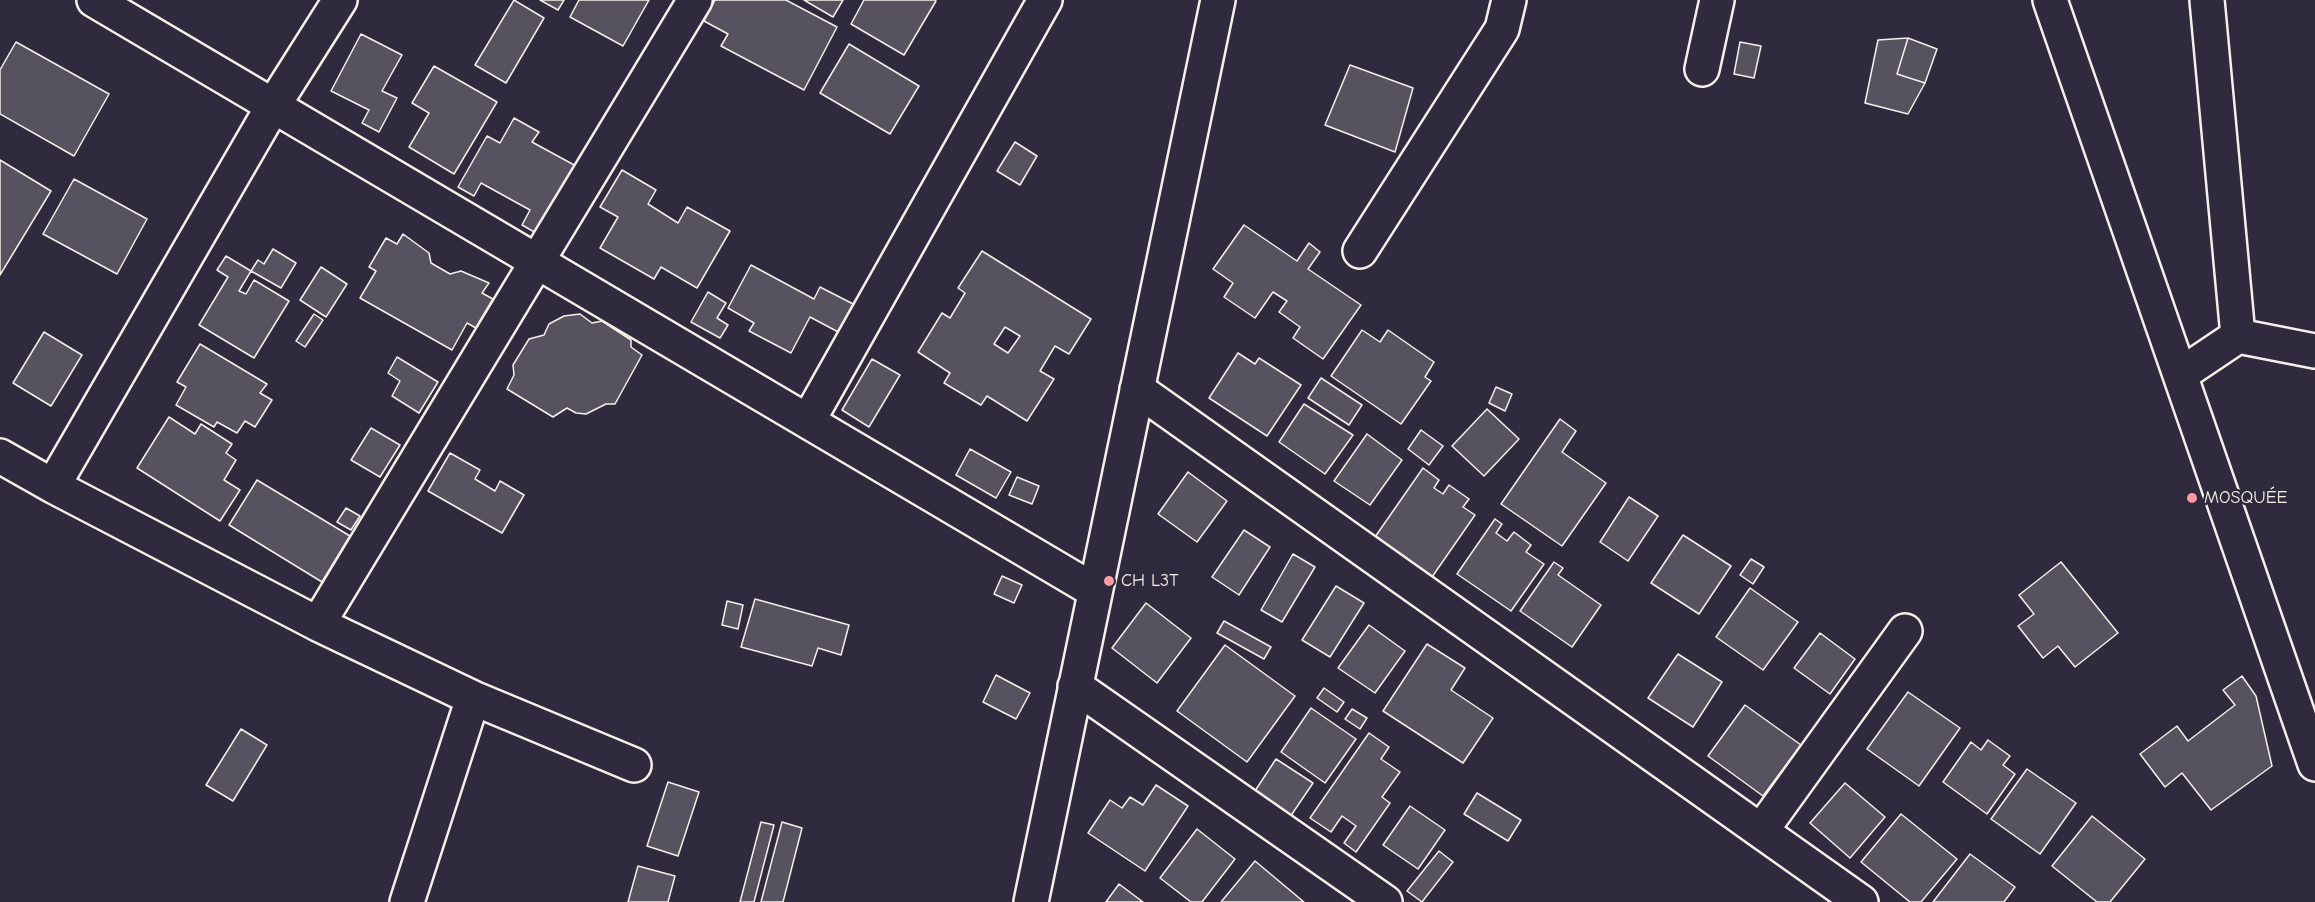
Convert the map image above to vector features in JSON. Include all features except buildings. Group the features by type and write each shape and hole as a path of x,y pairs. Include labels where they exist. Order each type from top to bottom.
{"street":[{"path":"94,0 1095,591"},
{"path":"53,486 273,106 340,0"},
{"path":"318,624 695,0"},
{"path":"808,421 1045,0"},
{"path":"1031,902 1218,0"},
{"path":"1360,251 1502,29 1509,0"},
{"path":"1701,69 1717,0"},
{"path":"2050,0 2180,375 2308,723 2315,764"},
{"path":"2207,0 2238,336"},
{"path":"2180,375 2238,336 2315,351"},
{"path":"1137,389 1861,902"},
{"path":"0,456 318,624 473,698 634,765"},
{"path":"1761,831 1905,631"},
{"path":"1075,686 1385,902"},
{"path":"407,902 473,698"}],"place":[{"name":"MOSQUÉE","path":"2192,498"},
{"name":"CH L3T","path":"1109,581"}]}
